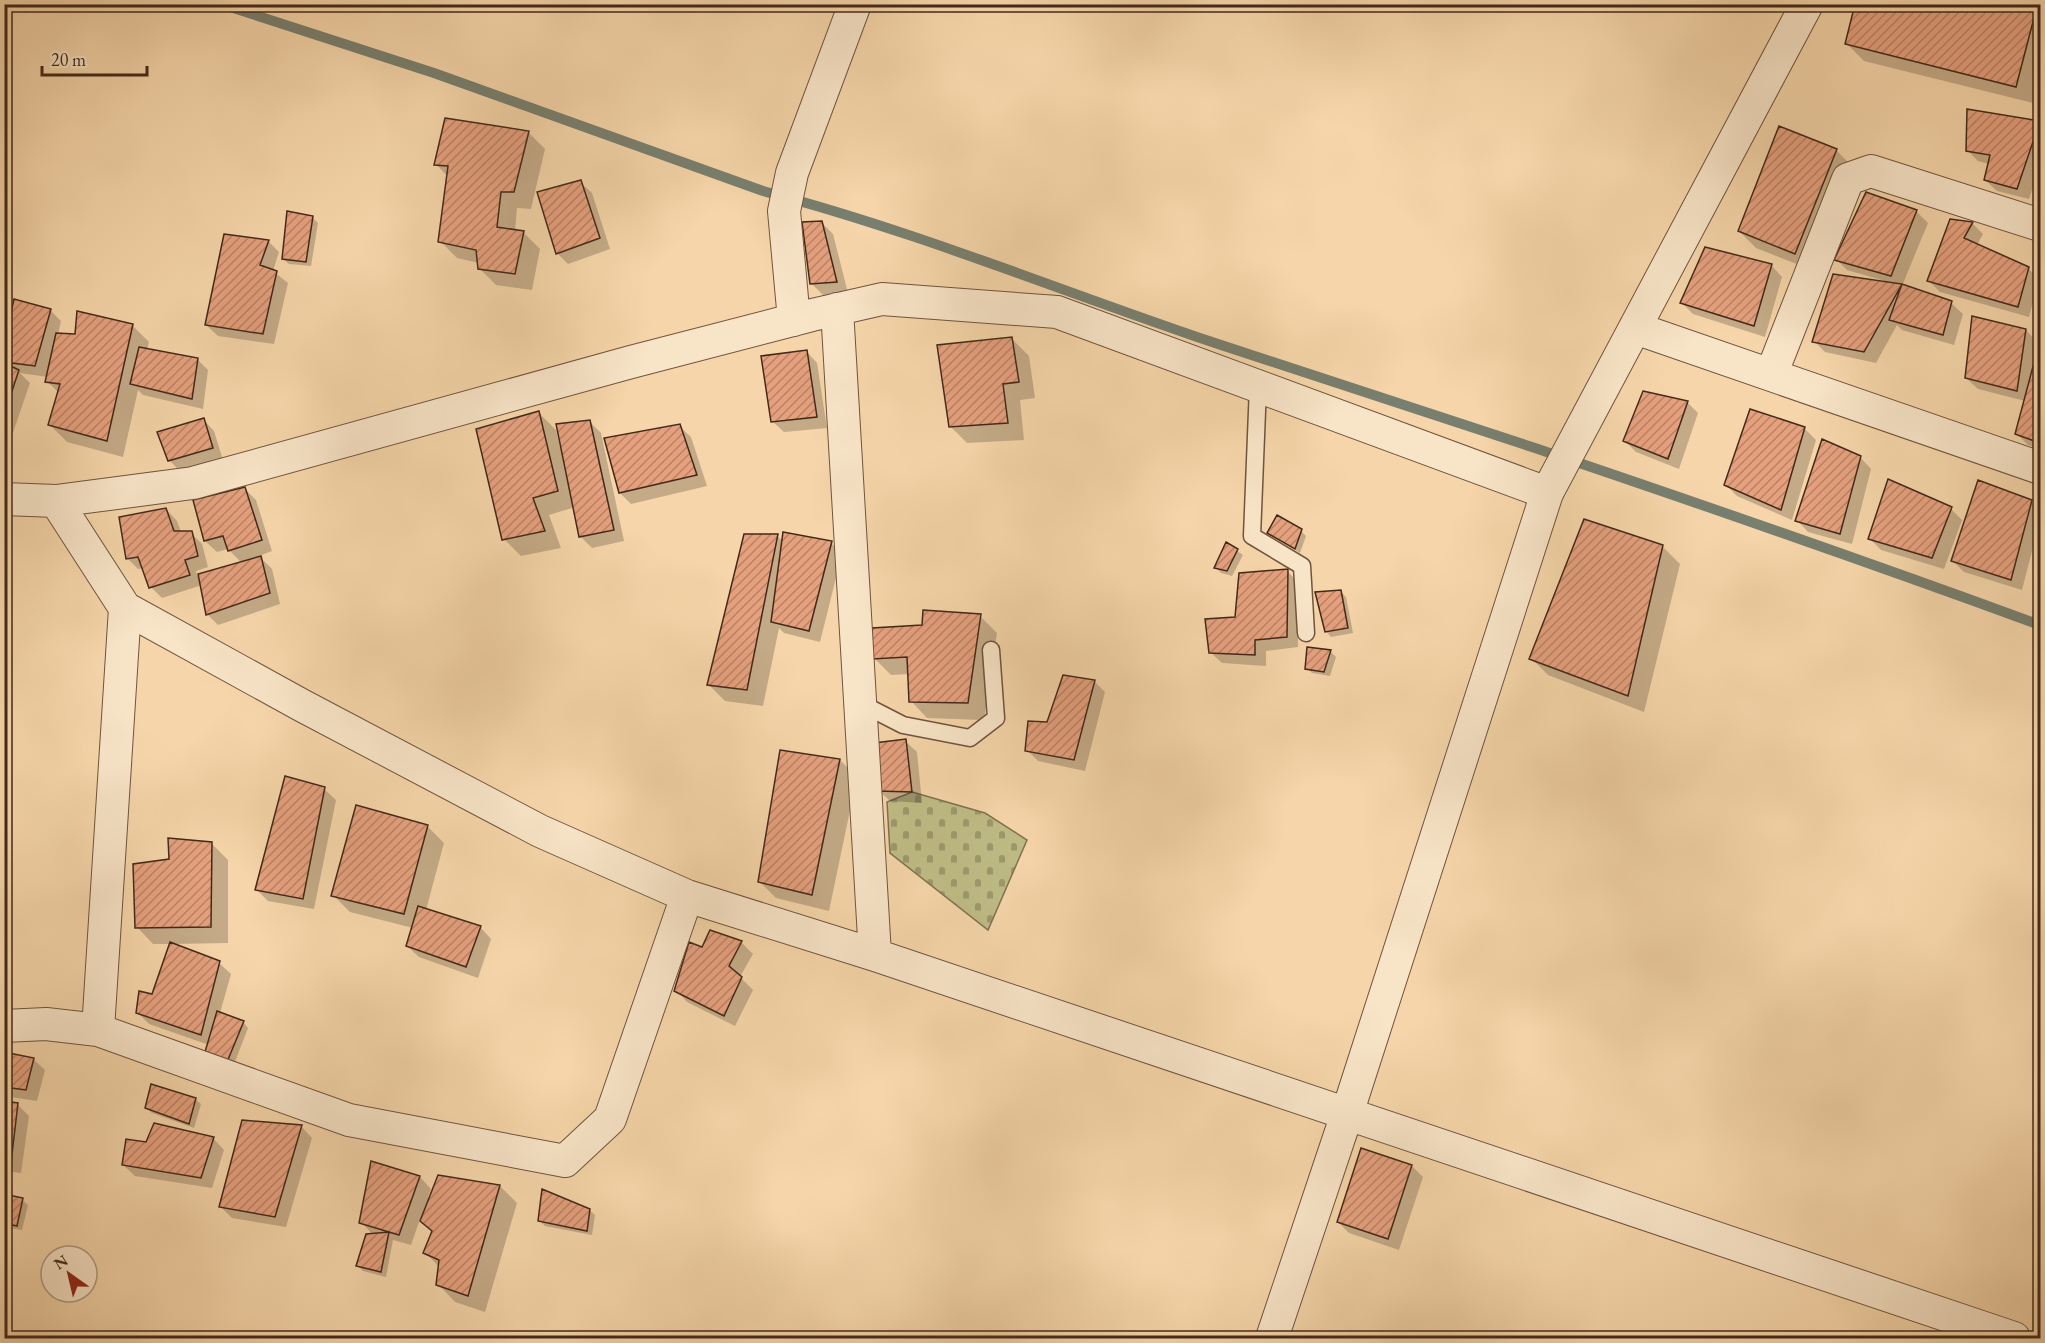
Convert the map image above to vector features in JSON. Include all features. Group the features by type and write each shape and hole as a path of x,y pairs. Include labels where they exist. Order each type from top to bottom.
{"street":[{"path":"794,320 784,211 792,173 855,4"},
{"path":"1272,1338 1347,1114 1547,493 1808,4"},
{"path":"1772,375 1848,179 1871,171 2040,225"},
{"path":"4,500 56,501 193,483 631,362 882,299 1058,312 1547,493"},
{"path":"837,309 875,955"},
{"path":"1635,328 2040,468"},
{"path":"56,501 125,608 303,706 540,831 687,896 875,955 2014,1338"},
{"path":"98,1030 125,608"},
{"path":"4,1026 46,1024 98,1030 349,1120 565,1161 610,1119 687,896"}],"lane":[{"path":"1258,386 1252,536 1302,566 1306,633"},
{"path":"860,703 903,725 970,738 996,718 991,650"}],"green space":[{"path":"912,792 985,813 1027,840 988,930 890,853 887,802"}],"building":[{"path":"1855,4 2015,4 2036,10 2016,87 1845,44"},
{"path":"1967,109 2040,121 2017,189 1984,180 1990,155 1966,151"},
{"path":"445,118 529,131 514,192 501,192 497,227 524,231 515,274 478,269 476,250 438,242 448,166 434,165"},
{"path":"1779,126 1837,149 1795,254 1738,231"},
{"path":"2040,160 2040,173 2035,171"},
{"path":"581,180 600,238 556,254 537,192"},
{"path":"1866,192 1917,210 1891,276 1834,260"},
{"path":"287,211 313,216 306,262 282,259"},
{"path":"1950,219 1973,222 1964,238 2029,267 2018,307 1927,281"},
{"path":"822,221 837,282 810,284 802,222"},
{"path":"224,234 269,240 260,265 277,271 263,334 205,325"},
{"path":"1705,247 1772,264 1754,326 1680,303"},
{"path":"1833,274 1902,284 1864,352 1812,342"},
{"path":"1902,284 1952,301 1943,335 1889,320"},
{"path":"14,299 51,309 35,366 4,362 4,344"},
{"path":"77,311 133,324 107,441 48,425 60,384 45,382 56,333 75,334"},
{"path":"1972,316 2026,329 2017,391 1965,378"},
{"path":"1012,337 1019,382 1003,384 1008,423 949,427 937,345"},
{"path":"2040,340 2040,443 2015,434"},
{"path":"139,347 198,358 192,399 130,384"},
{"path":"807,350 817,417 771,422 761,356"},
{"path":"4,363 19,370 4,415"},
{"path":"1643,391 1688,401 1668,459 1623,441"},
{"path":"1750,409 1805,427 1781,510 1724,485"},
{"path":"539,411 558,491 533,498 545,531 502,540 476,429"},
{"path":"204,418 213,448 168,461 157,432"},
{"path":"590,420 614,530 579,537 556,424"},
{"path":"680,424 697,475 619,493 604,438"},
{"path":"1822,439 1861,456 1840,534 1795,521"},
{"path":"1888,479 1952,507 1932,558 1868,539"},
{"path":"1978,480 2032,500 2011,580 1951,561"},
{"path":"245,487 262,540 228,551 223,536 204,541 193,500"},
{"path":"166,508 174,531 192,531 198,556 185,560 190,575 149,588 138,557 126,559 119,517"},
{"path":"1277,515 1302,529 1295,549 1267,533"},
{"path":"1584,519 1663,545 1628,696 1529,659"},
{"path":"783,532 832,541 809,631 771,622"},
{"path":"744,534 778,534 747,690 707,685"},
{"path":"1226,542 1238,549 1227,571 1214,568"},
{"path":"261,556 270,593 206,615 198,574"},
{"path":"1288,569 1287,637 1255,640 1255,655 1209,653 1205,619 1235,617 1239,573"},
{"path":"1341,590 1348,628 1325,632 1315,592"},
{"path":"923,610 981,614 968,703 909,702 907,657 872,659 872,628 922,625"},
{"path":"1307,647 1331,650 1324,672 1305,669"},
{"path":"1063,675 1095,680 1074,760 1025,751 1028,721 1047,722"},
{"path":"906,739 912,792 877,791 874,743"},
{"path":"780,750 840,759 812,895 758,882"},
{"path":"285,776 325,787 303,899 255,890"},
{"path":"356,805 428,825 404,914 331,896"},
{"path":"168,838 212,842 211,927 135,928 133,864 169,859"},
{"path":"418,906 481,926 466,967 406,946"},
{"path":"710,930 742,941 729,966 742,977 724,1016 674,991 689,942 702,947"},
{"path":"170,942 220,961 201,1035 136,1013 139,991 152,994"},
{"path":"217,1011 244,1021 227,1062 205,1052"},
{"path":"4,1052 34,1058 26,1090 4,1087"},
{"path":"151,1084 196,1098 189,1124 145,1108"},
{"path":"4,1101 18,1103 11,1163 4,1162"},
{"path":"242,1120 302,1125 275,1217 219,1207"},
{"path":"154,1123 214,1137 201,1178 122,1165 126,1139 146,1142"},
{"path":"1361,1148 1412,1165 1388,1239 1337,1222"},
{"path":"371,1161 420,1176 399,1235 359,1223"},
{"path":"438,1175 500,1185 468,1296 436,1285 439,1260 423,1253 432,1231 420,1221"},
{"path":"542,1189 590,1209 587,1231 538,1221"},
{"path":"4,1194 23,1198 17,1226 4,1223"},
{"path":"389,1232 381,1272 356,1266 366,1234"}],"waterway":[{"path":"221,4 434,73 763,191 877,224 1156,323 1598,469 2040,625"}]}
